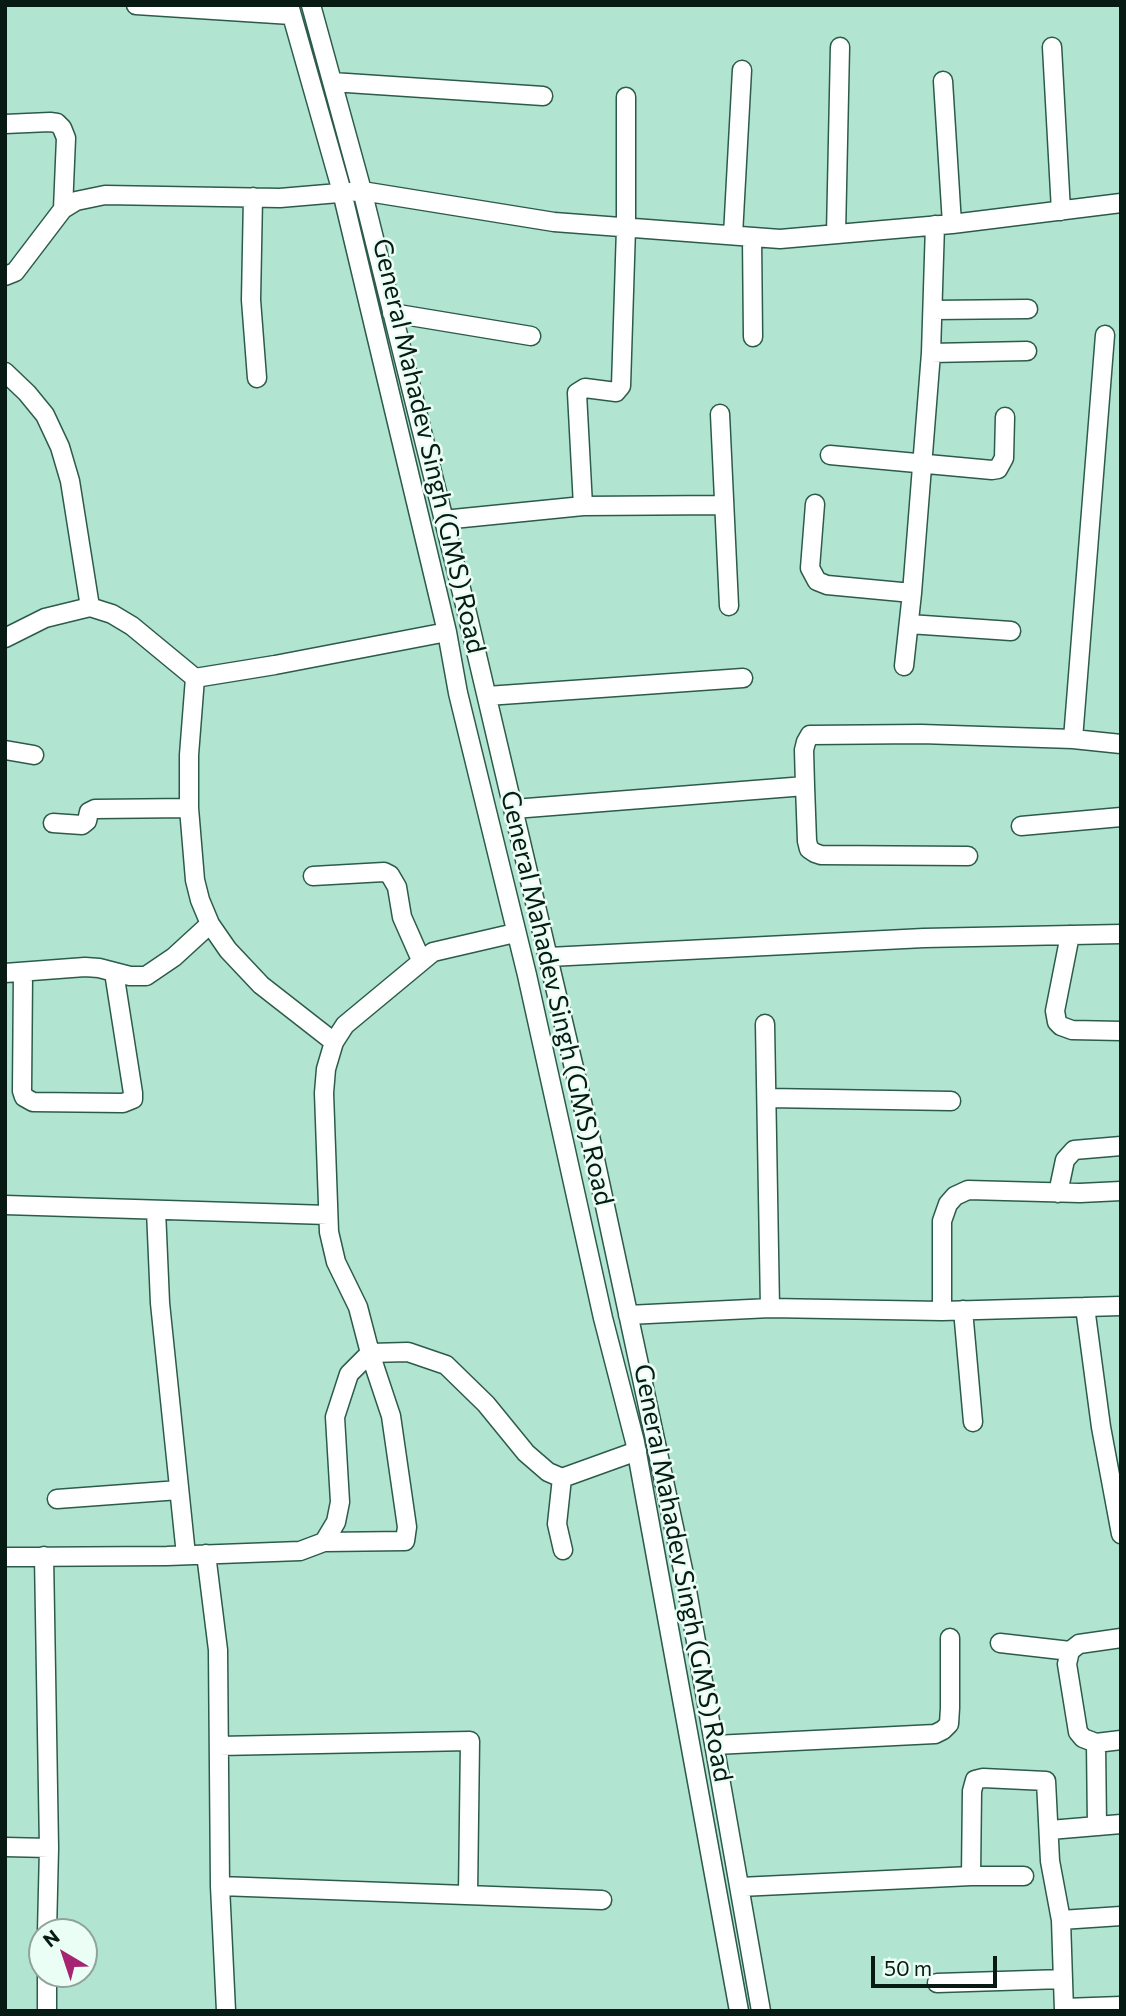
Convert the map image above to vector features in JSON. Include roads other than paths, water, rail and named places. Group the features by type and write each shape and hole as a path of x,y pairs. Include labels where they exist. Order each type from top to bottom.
{"street":[{"path":"136,5 290,10"},
{"path":"311,5 362,191 487,695 590,1136 685,1578 761,2011"},
{"name":"General Mahadev Singh (GMS) Road","path":"290,10 342,192 447,632 458,693 603,1318 637,1451 739,2011"},
{"path":"836,234 840,47"},
{"path":"1052,47 1061,211"},
{"path":"733,235 742,70"},
{"path":"904,666 924,465 933,310 943,225 943,81"},
{"path":"332,82 543,96"},
{"path":"583,506 577,394 585,388 617,392 621,386 626,228 626,97"},
{"path":"5,124 50,122 57,123 62,128 66,138 63,209"},
{"path":"5,276 15,272 63,209 76,201 105,195 280,198 362,191 554,222 780,239 943,225 1121,204"},
{"path":"253,197 250,300 257,379"},
{"path":"752,237 753,337"},
{"path":"933,310 1028,309"},
{"path":"392,313 531,336"},
{"path":"1073,739 1105,335"},
{"path":"932,353 1027,351"},
{"path":"5,372 45,415 60,447 70,481 90,607"},
{"path":"720,414 729,606"},
{"path":"830,455 924,465 998,469 1004,458 1005,417"},
{"path":"815,503 810,568 817,581 827,585 912,593"},
{"path":"443,520 583,506 724,505"},
{"path":"5,638 45,618 90,607 112,614 132,626 195,678 275,666 447,632"},
{"path":"909,624 1011,631"},
{"path":"195,678 189,754 189,808 195,880 209,924 228,950 261,985 334,1042"},
{"path":"487,695 743,678"},
{"path":"968,856 821,855 809,849 804,786 806,742 810,735 921,734 1073,739 1121,744"},
{"path":"5,750 34,755"},
{"path":"514,809 804,786"},
{"path":"53,823 82,825 87,821 89,812 94,809 189,808"},
{"path":"1021,826 1121,817"},
{"path":"313,877 384,872 390,875 397,887 402,917 421,960"},
{"path":"114,972 133,1099 122,1104 33,1102 24,1097 14,973 85,967 99,968 130,976 146,975 157,970 209,924"},
{"path":"5,1557 186,1555 300,1550 324,1542 405,1541 407,1527 391,1416 358,1307 336,1262 328,1215 324,1093 326,1069 334,1042 345,1025 421,960 433,952 515,933"},
{"path":"549,957 924,938 1121,934"},
{"path":"1070,935 1055,1012 1057,1022 1072,1030 1121,1031"},
{"path":"765,1024 769,1308"},
{"path":"768,1098 951,1101"},
{"path":"1058,1193 1065,1160 1074,1150 1121,1146"},
{"path":"942,1311 942,1221 948,1203 955,1196 968,1190 1058,1193 1121,1191"},
{"path":"5,1205 328,1215"},
{"path":"156,1210 160,1303 186,1555"},
{"path":"628,1315 769,1308 942,1311 1121,1306"},
{"path":"1085,1307 1101,1427 1121,1534"},
{"path":"963,1310 974,1422"},
{"path":"324,1542 336,1522 340,1502 335,1417 349,1374 370,1353 408,1352 446,1365 486,1404 526,1453 548,1472 562,1478 637,1451"},
{"path":"562,1478 557,1524 563,1550"},
{"path":"57,1499 179,1490"},
{"path":"205,1554 218,1650 220,1886 226,2011"},
{"path":"44,1556 49,1848 47,1918"},
{"path":"715,1745 935,1734 948,1724 950,1638"},
{"path":"1121,1638 1079,1644 1070,1651 1067,1664 1078,1732 1083,1738 1096,1743 1121,1740"},
{"path":"1000,1643 1070,1651"},
{"path":"219,1746 470,1741 468,1895"},
{"path":"1096,1743 1097,1826"},
{"path":"971,1876 972,1791 975,1780 1046,1780 1050,1861 1061,1920 1064,2009 1121,2006"},
{"path":"1050,1830 1121,1824"},
{"path":"5,1847 49,1848"},
{"path":"740,1888 971,1876 1024,1876"},
{"path":"220,1886 602,1900"},
{"path":"1061,1920 1121,1916"},
{"path":"937,1983 1063,1979"},
{"path":"47,1988 47,2011"}]}
